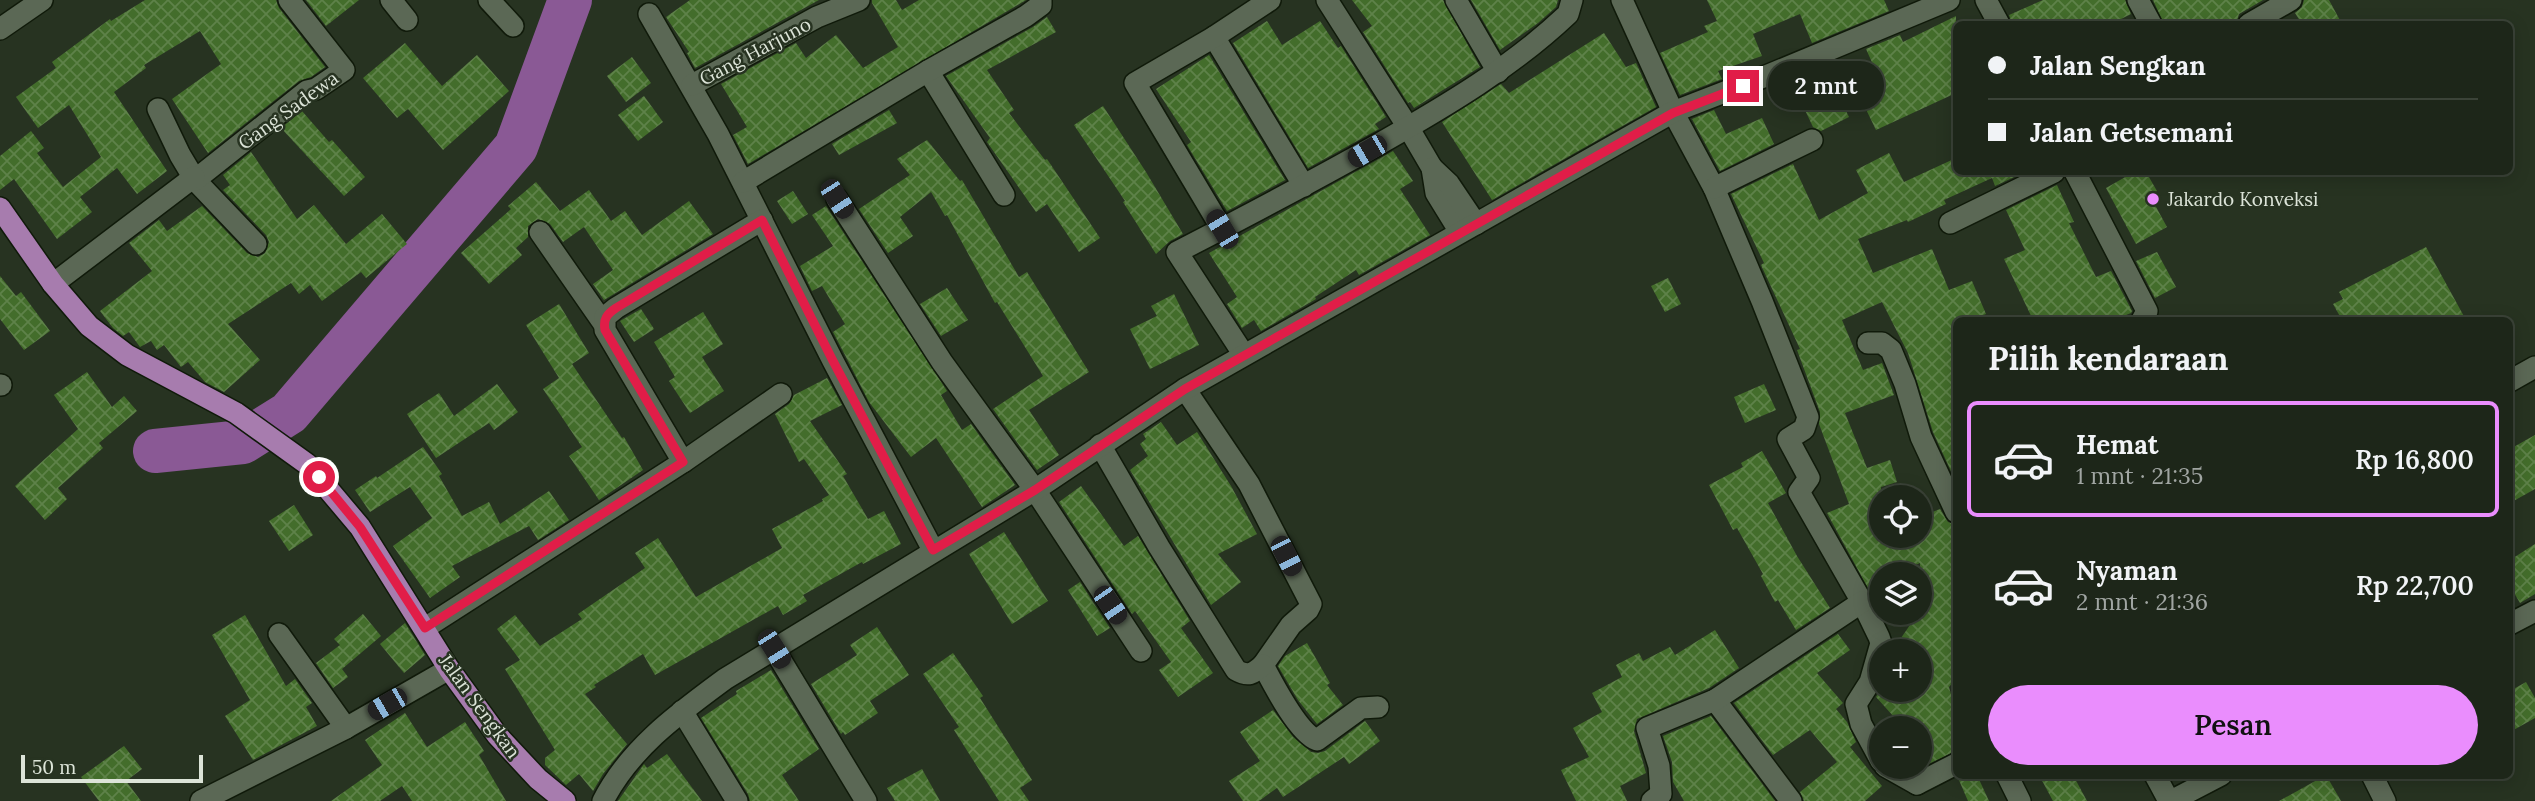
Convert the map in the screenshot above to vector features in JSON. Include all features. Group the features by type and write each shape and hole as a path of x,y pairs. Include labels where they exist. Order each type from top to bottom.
{"main road":[{"path":"0,208 53,284"},
{"name":"Jalan Sengkan","path":"53,284 89,326 127,355 236,413 307,464 360,527 449,669 510,751 565,801"}],"street":[{"path":"3,22 42,0"},
{"name":"Gang Sadewa","path":"53,284 307,91 317,89 344,70 289,0"},
{"path":"391,0 407,20"},
{"path":"489,0 513,26"},
{"name":"Gang Harjuno","path":"692,85 812,8 859,0"},
{"path":"1222,229 1135,83 1214,37 1270,0"},
{"path":"1327,0 1432,169 1436,193 1468,228"},
{"path":"1457,0 1498,72"},
{"path":"1244,355 1177,252 1304,186 1498,72 1568,14 1572,0"},
{"path":"1622,0 1673,113 1714,188 1808,417 1804,429 1788,439 1809,478 1799,492 1862,602 1881,643 1870,682 1856,704 1861,724 1869,739"},
{"path":"603,801 628,763 654,735 725,678 1035,490 1185,389 1673,113 1949,0"},
{"path":"1986,0 1997,21"},
{"path":"2138,0 2149,21"},
{"path":"2254,21 2291,0"},
{"path":"743,182 1046,2"},
{"path":"649,14 692,85 933,550"},
{"path":"1214,37 1304,186"},
{"path":"928,71 1004,195"},
{"path":"158,109 194,178 257,244"},
{"path":"1714,188 1812,140"},
{"path":"1950,223 2048,175"},
{"path":"2077,175 2147,311 2144,317"},
{"path":"837,199 942,362 1035,490 1141,651"},
{"path":"683,462 605,330 605,317 762,220"},
{"path":"540,232 604,324"},
{"path":"1868,343 1882,343 1891,350 1905,384 1921,438 1953,506"},
{"path":"2513,379 2535,367"},
{"path":"1100,445 1159,547 1236,670 1252,674 1263,665 1291,625 1308,611 1311,604 1249,484 1185,389"},
{"path":"425,628 683,462 781,394"},
{"path":"1660,799 1659,766 1647,728 1715,701 1862,602"},
{"path":"2513,617 2535,611"},
{"path":"279,634 346,728"},
{"path":"774,649 866,801"},
{"path":"1263,665 1281,698 1312,739 1317,740 1361,708 1378,706"},
{"path":"201,801 346,728 449,669"},
{"path":"1715,701 1791,801"},
{"path":"681,711 737,801"},
{"path":"1900,779 1916,793 1953,766"},
{"path":"2009,779 2020,801"},
{"path":"2157,779 2170,801 2213,779"},
{"path":"2374,779 2385,801"}],"building":[{"path":"145,0 276,0 279,8 325,67 311,77 299,81 208,153 172,99 221,64 200,31 144,65 146,68 114,92 167,171 137,194 117,168 80,197 92,212 57,239 14,179 0,190 0,156 31,131 44,148 37,153 63,187 101,157 69,105 38,128 16,97 56,68 52,62 110,19 111,21"},
{"path":"306,0 359,0 326,26"},
{"path":"690,0 819,0 695,68 687,53 689,52 666,17"},
{"path":"872,0 896,0 902,10 919,0 1026,0 748,164 733,135 747,127 721,84 796,43 806,58 836,35 863,68 898,47"},
{"path":"1352,0 1443,0 1480,67 1414,108 1408,103 1363,32 1372,26"},
{"path":"1471,0 1558,0 1556,7 1538,23 1500,50"},
{"path":"1707,0 1884,0 1889,11 1812,43 1800,14 1753,34 1762,56 1718,71 1722,79 1680,95 1660,53 1708,32 1704,26 1717,21"},
{"path":"2043,0 2125,0 2131,14 2117,21 2011,21 2009,15"},
{"path":"2153,0 2263,0 2239,14 2237,21 2163,21"},
{"path":"2304,0 2329,0 2340,21 2300,21 2295,13 2302,7"},
{"path":"1956,16 1956,21 1953,21 1953,94 1876,130 1860,97 1883,87 1866,49 1900,35 1903,42"},
{"path":"1047,17 1056,32 987,70 1014,110 1009,113 1045,160 1047,159 1100,238 1079,252 1047,204 1036,212 987,142 990,138 946,76"},
{"path":"1267,21 1282,45 1320,21 1338,48 1341,46 1386,117 1375,124 1379,129 1308,168 1233,43"},
{"path":"1604,33 1626,67 1636,63 1656,107 1492,200 1442,122 1501,84 1509,93"},
{"path":"405,43 442,86 477,55 509,91 443,150 408,109 397,118 363,78"},
{"path":"1209,55 1285,180 1227,211 1187,145 1191,142 1156,89"},
{"path":"632,57 651,83 626,102 607,76"},
{"path":"1835,89 1849,117 1821,131 1813,127 1803,106"},
{"path":"644,96 663,122 638,141 618,115"},
{"path":"1103,106 1183,234 1170,241 1156,254 1123,202 1125,201 1074,125"},
{"path":"889,110 897,123 839,155 832,144"},
{"path":"1714,110 1726,134 1762,118 1774,144 1720,171 1692,119"},
{"path":"302,111 365,177 344,196 281,128"},
{"path":"927,140 960,181 962,180 1019,277 1027,272 1089,372 1029,410 1059,455 1037,470 993,409 1043,376 997,302 995,303 947,215 945,216 931,192 900,217 913,236 888,253 859,209 910,175 897,159"},
{"path":"1393,151 1413,181 1400,189 1430,235 1359,275 1356,270 1315,297 1316,299 1261,331 1254,320 1242,328 1227,304 1237,297 1209,253"},
{"path":"251,152 297,219 314,205 346,244 382,214 407,244 366,278 361,272 322,301 310,285 299,294 291,283 228,324 260,360 224,392 205,382 188,362 181,367 164,345 157,350 151,341 140,347 129,332 123,336 100,311 152,271 129,243 159,220 167,231 202,206 247,253 258,257 265,253 269,242 266,235 223,190 230,185 223,175"},
{"path":"1889,153 1904,182 1953,159 1953,175 2019,175 1995,186 1992,178 1944,200 1946,204 1908,222 1907,220 1858,239 1873,273 1932,249 1949,290 1972,281 1986,314 1978,317 1953,317 1953,475 1933,432 1908,353 1882,302 1842,320 1863,370 1882,363 1894,395 1845,413 1867,468 1890,460 1897,482 1869,485 1869,548 1932,548 1932,512 1940,509 1948,522 1953,524 1953,682 1949,687 1953,701 1953,752 1932,762 1932,716 1893,716 1881,702 1932,702 1932,639 1900,639 1910,625 1932,625 1932,562 1869,562 1869,590 1827,513 1849,504 1819,424 1820,412 1797,350 1800,349 1731,194 1793,164 1819,220 1868,193 1856,170"},
{"path":"2129,175 2148,175 2157,191 2150,196 2167,227 2136,244 2106,188"},
{"path":"536,182 560,211 589,190 611,221 625,211 642,235 689,201 713,234 604,300 593,284 613,270 584,227 563,242 550,224 538,219 528,226 528,237 516,248 522,255 489,284 461,253 511,209 508,206"},
{"path":"2057,185 2074,222 2069,223 2096,277 2111,271 2131,313 2121,317 2032,317 2004,259 2025,250 2006,210"},
{"path":"793,191 808,214 792,224 777,201"},
{"path":"826,206 947,391 941,395 962,430 971,424 1015,485 982,507 936,438 911,457 869,402 833,332 845,324 822,286 812,291 800,266 833,246 812,215"},
{"path":"2426,247 2464,317 2340,317 2333,304 2343,299 2339,292"},
{"path":"2157,252 2176,287 2155,298 2136,261"},
{"path":"0,276 16,296 21,292 50,331 24,350 0,319"},
{"path":"1668,278 1681,304 1665,312 1651,286"},
{"path":"947,288 968,320 941,336 920,304"},
{"path":"1174,294 1199,345 1150,369 1130,329 1157,316 1151,306"},
{"path":"559,304 589,353 572,364 622,438 624,437 643,470 599,500 569,456 582,447 543,389 559,378 526,325"},
{"path":"641,309 654,329 634,342 620,321"},
{"path":"703,312 723,344 702,357 724,391 690,413 669,381 675,377 654,342"},
{"path":"87,372 112,407 124,396 137,411 99,443 103,448 58,488 67,499 45,520 15,486 78,429 54,395"},
{"path":"827,378 842,405 810,421 847,474 843,476 868,519 884,511 901,544 803,595 807,601 783,615 778,606 655,675 643,654 594,685 596,687 585,694 627,744 593,791 579,774 566,785 545,765 545,758 555,750 505,669 520,660 497,629 515,615 540,646 582,619 578,614 645,568 635,553 658,538 696,597 782,548 772,529 829,495 804,459 799,462 775,414 789,404 794,395"},
{"path":"497,384 518,412 494,430 489,423 436,458 407,414 439,393 454,416"},
{"path":"1764,384 1776,410 1745,423 1734,397"},
{"path":"1161,422 1177,445 1197,432 1257,534 1218,554 1241,582 1211,605 1130,470 1148,456 1140,444 1146,439 1143,434"},
{"path":"2535,435 2535,489 2513,501 2513,447"},
{"path":"423,447 442,474 439,476 462,516 489,502 500,524 549,491 569,520 538,540 529,526 452,566 460,577 430,598 393,546 432,518 410,487 370,512 355,490"},
{"path":"1762,451 1786,493 1768,503 1830,608 1796,630 1778,600 1775,602 1761,576 1763,574 1737,528 1733,530 1709,485 1743,467 1741,463"},
{"path":"1081,486 1124,546 1138,536 1190,621 1181,628 1213,673 1178,697 1159,670 1171,662 1135,611 1132,614 1059,502"},
{"path":"294,505 313,535 289,551 269,521"},
{"path":"1004,532 1048,601 1012,624 969,554"},
{"path":"2535,544 2535,594 2520,603 2513,591 2513,558"},
{"path":"1080,582 1110,628 1097,636 1068,590"},
{"path":"363,614 381,636 342,669 348,677 333,688 316,663 340,645 334,639"},
{"path":"245,615 286,686 295,679 312,703 306,707 317,726 253,760 225,716 250,700 212,635"},
{"path":"405,623 425,655 404,673 380,644"},
{"path":"877,627 909,675 870,701 878,713 845,735 843,732 841,734 811,684 857,655 850,645"},
{"path":"1715,630 1739,668 1709,688 1637,719 1634,731 1646,773 1620,786 1627,801 1576,801 1561,770 1589,757 1573,728 1602,712 1592,693 1622,677 1616,665 1639,653 1643,661 1670,647 1675,655"},
{"path":"1838,634 1850,650 1817,673 1843,703 1836,709 1847,722 1856,742 1850,747 1869,770 1869,779 1876,779 1882,786 1865,801 1804,801 1800,792 1837,762 1810,730 1773,755 1734,703"},
{"path":"1307,643 1330,683 1327,685 1343,705 1317,724 1298,700 1278,666 1285,656"},
{"path":"953,653 983,696 980,698 1032,780 1020,788 1029,801 999,801 954,730 959,727 923,674"},
{"path":"771,670 819,749 782,775 799,801 750,801 701,718 737,694 736,691"},
{"path":"2526,682 2535,698 2535,718 2513,730 2513,689"},
{"path":"1273,710 1293,737 1311,752 1325,751 1365,721 1380,741 1349,764 1344,757 1283,797 1277,788 1259,801 1243,801 1229,781 1260,761 1240,732"},
{"path":"405,713 427,747 465,722 484,751 479,755 506,801 412,801 402,786 380,801 331,801 382,765 365,740"},
{"path":"1711,716 1775,801 1684,801 1673,782 1672,762 1663,736"},
{"path":"124,746 142,769 126,781 141,801 99,801 81,777"},
{"path":"667,754 702,801 618,801 644,764 647,768"},
{"path":"922,769 940,801 895,801 887,788"},
{"path":"1958,779 1979,779 1989,801 1968,801"},
{"path":"2041,779 2075,779 2087,801 2053,801"},
{"path":"2319,779 2328,779 2341,801 2279,801"}],"waterway":[{"path":"155,451 243,442 289,413 516,147 570,0"}],"place":[{"name":"Jakardo Konveksi","path":"2153,199"}],"route":[{"path":"319,477 360,527 425,628 683,462 605,330 605,317 762,220 933,550 1035,490 1185,389 1673,113 1743,86"}]}
